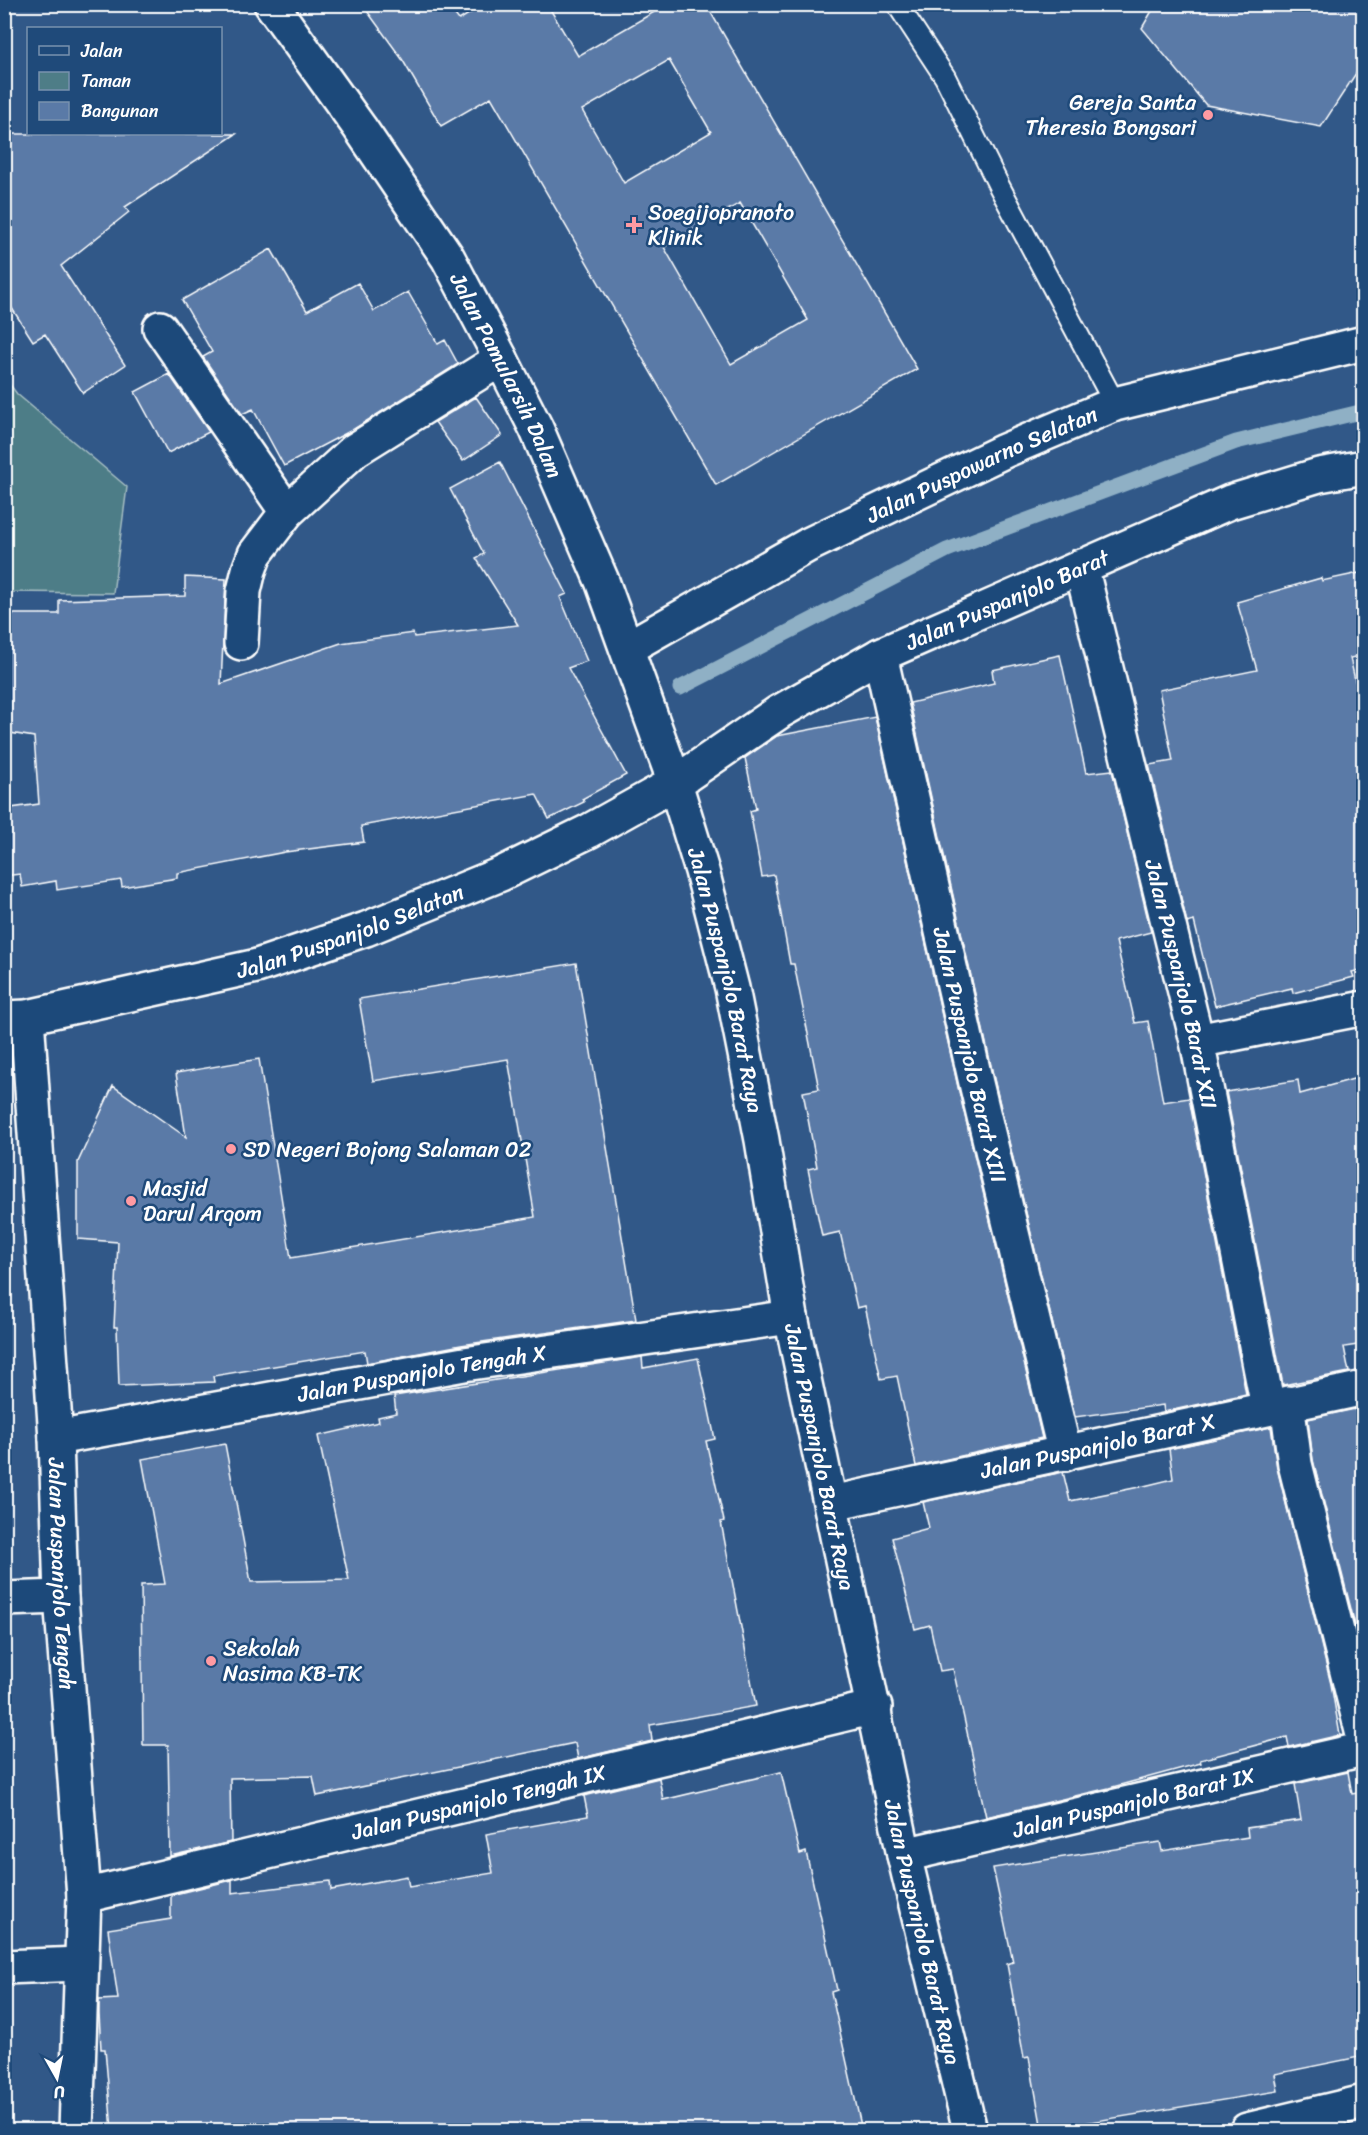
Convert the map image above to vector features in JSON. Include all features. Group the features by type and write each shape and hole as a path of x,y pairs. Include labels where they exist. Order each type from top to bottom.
{"street":[{"name":"Jalan Pamularsih Dalam","path":"271,4 360,128 448,258 501,359 567,498 627,648 675,783"},
{"path":"160,328 287,512"},
{"name":"Jalan Puspowarno Selatan","path":"627,648 808,545 1004,451 1115,404 1364,343"},
{"path":"241,643 244,591 249,570 255,554 287,512 356,450 501,359"},
{"name":"Jalan Puspanjolo Barat","path":"675,783 779,712 880,655 1230,502 1319,475 1364,467"},
{"name":"Jalan Puspanjolo Barat XII","path":"1081,566 1197,1041 1277,1405 1364,1739"},
{"name":"Jalan Puspanjolo Barat XIII","path":"880,655 976,1083 1065,1454"},
{"name":"Jalan Puspanjolo Selatan","path":"16,1017 257,966 366,929 501,874 589,831 675,783"},
{"name":"Jalan Puspanjolo Barat Raya","path":"675,783 702,871 732,987 762,1140 791,1317 875,1707 904,1855 969,2130"},
{"path":"1197,1041 1364,1008"},
{"name":"Jalan Puspanjolo Tengah","path":"16,1017 56,1438 61,1597 84,1896 76,2130"},
{"name":"Jalan Puspanjolo Tengah X","path":"56,1438 464,1364 791,1317"},
{"name":"Jalan Puspanjolo Barat X","path":"832,1503 1364,1388"},
{"path":"4,1599 61,1597"},
{"name":"Jalan Puspanjolo Tengah IX","path":"84,1896 875,1707"},
{"name":"Jalan Puspanjolo Barat IX","path":"904,1855 1364,1749"},
{"path":"4,1967 80,1964"},
{"path":"1247,2130 1364,2102"}],"lane":[{"path":"897,4 945,76 999,186 1115,404"}],"green space":[{"path":"5,378 17,394 127,487 113,593 5,592"}],"building":[{"name":"Soegijopranoto Klinik","path":"362,4 447,4 459,20 485,4 547,4 578,56 668,4 706,4 917,369 716,485 491,97 441,126 402,59","holes":["669,60 711,132 624,183 582,110","740,203 808,320 731,364 664,247"]},
{"path":"1156,4 1364,4 1364,61 1321,127 1206,105 1142,28"},
{"path":"4,134 236,134 125,207 129,212 61,266 125,365 83,393 45,334 33,341 4,296"},
{"path":"271,249 307,311 358,283 374,311 408,292 438,344 445,340 458,364 354,429 284,466 253,409 242,414 203,357 212,352 182,300"},
{"path":"169,374 209,432 168,453 135,392"},
{"path":"476,397 502,435 463,461 435,422"},
{"path":"500,462 567,594 560,597 587,661 568,668 626,775 582,799 584,802 549,819 536,794 361,826 364,842 285,852 177,873 177,878 122,887 121,880 57,890 56,881 22,887 20,874 4,876 4,809 39,804 34,737 4,732 4,614 59,614 59,600 185,596 185,577 226,579 221,684 341,643 413,633 414,637 518,625 476,558 484,554 450,489"},
{"path":"1364,572 1364,655 1350,658 1364,719 1364,969 1352,972 1354,977 1293,993 1292,988 1215,1006 1194,921 1187,923 1149,765 1173,761 1159,690 1257,670 1237,602 1321,578 1322,581"},
{"path":"1060,655 1086,773 1112,770 1151,932 1116,941 1135,1023 1148,1021 1163,1102 1189,1098 1246,1394 1164,1412 1163,1405 1075,1417 994,1079 910,703 994,683 992,670"},
{"path":"875,717 958,1087 1042,1438 916,1466 897,1376 881,1379 865,1306 857,1308 840,1232 822,1236 808,1169 817,1167 803,1092 819,1089 794,964 790,964 774,875 762,877 750,811 756,809 745,758 777,736"},
{"name":"SD Negeri Bojong Salaman 02","path":"576,963 636,1320 461,1345 367,1363 365,1351 213,1376 214,1382 119,1386 117,1327 114,1327 118,1242 78,1239 78,1162 113,1086 186,1137 176,1073 259,1059 291,1258 535,1217 508,1059 373,1081 359,999"},
{"path":"1364,1076 1364,1344 1344,1347 1349,1372 1283,1385 1226,1092 1298,1080 1300,1094"},
{"path":"642,1357 643,1368 698,1358 715,1439 706,1441 724,1521 721,1522 756,1706 650,1725 652,1741 578,1759 575,1743 317,1796 313,1776 230,1778 231,1842 170,1856 168,1745 143,1745 141,1585 165,1584 142,1459 225,1444 251,1582 349,1580 318,1436 379,1422 378,1417 396,1413 394,1396"},
{"path":"1355,1409 1358,1423 1364,1422 1364,1660 1313,1460 1308,1419"},
{"path":"1271,1427 1277,1468 1331,1684 1340,1735 1289,1747 1287,1737 1200,1760 1201,1763 1109,1788 986,1817 953,1669 940,1671 930,1625 915,1629 892,1538 929,1528 923,1502 1063,1472 1070,1501 1144,1486 1173,1479 1169,1449"},
{"path":"781,1772 800,1854 806,1852 837,1990 831,1992 862,2130 112,2130 105,2049 101,2049 99,2014 99,2000 118,1999 108,1929 171,1919 171,1895 232,1880 232,1893 330,1881 331,1890 407,1876 409,1887 493,1873 486,1834 588,1816 584,1796 659,1778 663,1800"},
{"path":"1348,1772 1352,1794 1364,1792 1364,2056 1275,2074 1278,2091 1042,2130 1029,2057 1024,2058 1007,1964 1013,1962 993,1868 1160,1842 1162,1851 1248,1837 1247,1828 1301,1820 1295,1784"}],"waterway":[{"path":"680,688 947,550 1236,442 1364,411"}],"place":[{"name":"Gereja Santa Theresia Bongsari","path":"1208,115"},
{"name":"Soegijopranoto Klinik","path":"634,225"},
{"name":"SD Negeri Bojong Salaman 02","path":"231,1149"},
{"name":"Masjid Darul Arqom","path":"131,1201"},
{"name":"Sekolah Nasima KB-TK","path":"211,1661"}]}
